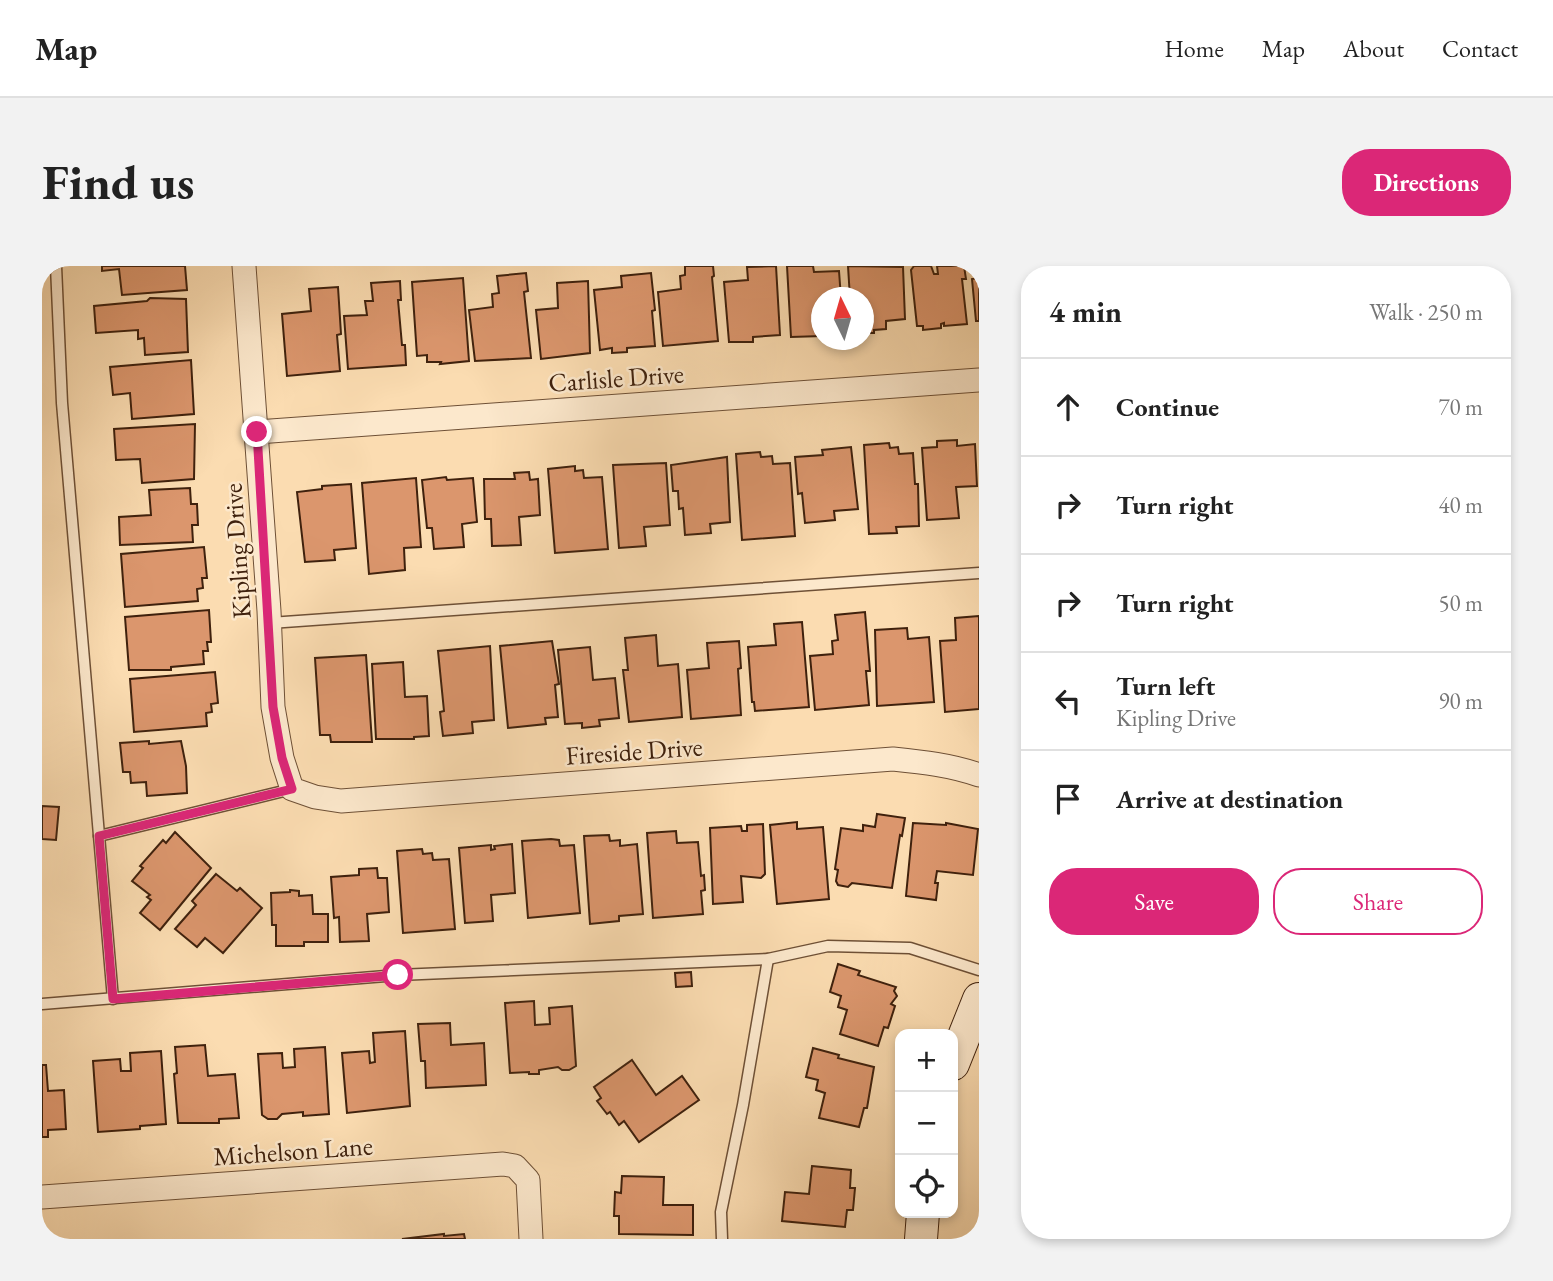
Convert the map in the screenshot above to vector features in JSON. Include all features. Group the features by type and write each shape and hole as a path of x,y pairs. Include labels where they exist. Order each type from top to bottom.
{"street":[{"name":"Kipling Drive","path":"244,266 270,624 273,707 282,758 292,789"},
{"name":"Carlisle Drive","path":"257,432 979,380"},
{"name":"Fireside Drive","path":"292,789 315,797 341,801 892,759 960,768 979,775"},
{"path":"958,1052 979,999"},
{"name":"Michelson Lane","path":"42,1197 503,1164 515,1167 528,1180 530,1239"},
{"path":"921,1239 923,1218"}],"lane":[{"path":"57,266 62,403 113,999"},
{"path":"270,624 608,597 979,573"},
{"path":"99,836 292,789"},
{"path":"42,1004 398,975 768,959 828,946 910,948 979,970"},
{"path":"722,1239 720,1212 743,1105 768,959"}],"building":[{"path":"102,266 185,266 187,290 122,295 119,269 102,271"},
{"path":"685,266 713,266 718,341 663,346 658,292 681,289 680,276 685,275"},
{"path":"776,266 780,335 753,337 753,342 729,342 724,282 748,280 747,267"},
{"path":"787,266 813,266 814,272 839,271 840,287 811,287 811,336 791,337"},
{"path":"848,266 903,267 905,319 886,321 886,329 874,330 874,287 849,287"},
{"path":"914,266 931,266 934,274 938,274 937,266 964,266 966,279 962,279 967,324 944,326 944,323 941,328 923,330 923,326 917,326 911,270"},
{"path":"526,273 528,291 524,292 531,358 475,361 469,310 493,307 492,294 499,293 497,276"},
{"path":"651,273 655,346 627,348 627,352 612,353 612,348 600,350 594,290 622,287 621,276"},
{"path":"463,278 469,361 440,364 441,362 427,362 427,355 417,356 412,282"},
{"path":"979,278 979,321 976,321 972,279"},
{"path":"400,281 401,300 398,300 406,365 348,369 344,316 367,315 365,301 373,301 371,283"},
{"path":"588,281 590,353 541,359 536,310 558,308 557,283"},
{"path":"338,287 341,334 337,335 340,371 287,376 282,314 311,311 309,289"},
{"path":"150,298 186,299 188,352 145,355 144,338 138,339 138,330 96,333 94,306 147,301"},
{"path":"191,360 194,414 132,419 130,393 113,395 110,367"},
{"path":"195,424 194,479 142,483 140,459 116,460 114,429"},
{"path":"957,440 957,446 975,444 977,486 956,487 959,518 927,520 922,448 937,447 937,441"},
{"path":"889,443 890,448 898,447 899,454 913,453 915,484 918,484 919,526 896,527 897,533 869,534 864,445"},
{"path":"851,447 858,509 834,511 835,520 805,523 802,493 798,494 795,457 823,455 822,450"},
{"path":"760,452 761,457 772,456 773,464 790,463 795,536 742,540 736,454"},
{"path":"727,457 730,522 710,524 711,533 685,535 683,508 679,509 678,491 673,491 671,465"},
{"path":"666,463 670,525 644,527 646,546 619,548 613,465"},
{"path":"575,466 575,471 583,470 584,478 602,477 608,549 555,553 548,469"},
{"path":"529,472 530,480 538,479 540,515 519,517 521,545 492,546 491,519 485,519 484,479 515,479 514,473"},
{"path":"446,477 447,480 473,478 477,522 462,524 464,547 434,549 432,528 427,528 422,480"},
{"path":"416,478 421,547 404,548 405,570 369,574 362,483"},
{"path":"351,484 356,548 334,550 335,560 305,562 297,492 322,489 322,486"},
{"path":"190,488 191,504 197,504 198,525 192,525 193,542 120,545 119,517 151,515 149,490"},
{"path":"204,547 207,578 202,578 203,588 197,589 198,601 125,607 121,554"},
{"path":"209,610 211,642 207,642 208,651 203,651 204,664 171,667 171,670 129,670 125,617"},
{"path":"865,612 870,671 866,671 869,705 815,710 810,656 833,654 832,641 838,640 835,615"},
{"path":"979,616 979,709 945,712 940,641 956,640 955,618"},
{"path":"802,622 809,707 755,711 748,647 776,645 774,624"},
{"path":"907,628 908,639 929,637 934,702 877,706 875,630"},
{"path":"656,635 658,666 678,664 682,717 629,722 623,670 628,670 625,638"},
{"path":"552,641 559,684 555,685 558,717 545,718 546,724 508,728 500,646"},
{"path":"739,641 741,715 691,719 687,670 709,668 707,643"},
{"path":"490,646 494,720 472,722 473,733 443,736 440,712 444,711 438,651"},
{"path":"590,647 593,680 615,678 619,718 599,720 600,726 582,728 582,723 565,724 558,650"},
{"path":"366,655 372,742 331,742 330,735 320,735 315,658"},
{"path":"403,662 405,697 427,696 429,736 414,739 376,739 372,664"},
{"path":"215,672 218,703 211,704 212,712 206,713 207,726 134,732 130,679"},
{"path":"149,741 149,744 181,741 186,766 187,793 147,796 146,782 131,783 130,772 123,772 120,743"},
{"path":"42,806 59,807 56,840 42,839"},
{"path":"877,814 905,818 892,888 852,883 848,887 838,885 838,870 835,869 841,828 863,831 863,825 875,827"},
{"path":"797,822 797,829 823,827 829,899 777,904 770,825"},
{"path":"913,823 946,823 978,829 973,875 937,871 936,900 906,896"},
{"path":"763,824 765,874 761,878 741,876 743,902 713,904 710,828 741,826 742,831 747,831 747,825"},
{"path":"676,831 677,843 698,842 701,876 704,875 705,890 701,891 703,914 653,918 647,833"},
{"path":"175,832 211,868 160,930 140,913 151,900 147,897 150,895 132,881 143,868 140,866 163,840 166,843"},
{"path":"609,835 610,841 620,840 620,846 637,844 643,914 619,916 619,921 590,924 584,836"},
{"path":"559,840 560,846 574,845 580,913 528,918 522,841"},
{"path":"512,844 515,893 491,895 493,921 465,923 459,848 491,845 491,850 495,849 494,846"},
{"path":"422,849 423,854 432,853 433,860 449,859 455,929 403,933 397,851"},
{"path":"377,868 378,878 387,878 389,912 367,914 369,941 340,942 339,917 334,918 331,877 359,875 359,869"},
{"path":"216,874 237,891 240,888 262,908 223,953 205,938 197,947 175,929 196,905 192,901"},
{"path":"299,891 299,896 312,895 313,914 328,914 328,942 304,942 304,946 276,946 271,893"},
{"path":"838,964 860,971 858,975 896,987 894,991 897,996 891,1004 895,1006 888,1028 884,1027 878,1046 840,1034 847,1010 838,1007 841,996 830,992"},
{"path":"691,972 692,986 676,987 675,973"},
{"path":"534,1001 535,1025 550,1024 549,1008 572,1006 576,1066 569,1070 558,1067 539,1070 539,1074 510,1073 505,1003"},
{"path":"450,1023 451,1045 484,1043 486,1085 426,1088 425,1061 421,1061 418,1024"},
{"path":"405,1031 410,1106 347,1113 342,1053 369,1051 370,1063 375,1062 373,1033"},
{"path":"205,1045 208,1076 235,1074 239,1118 219,1119 219,1123 178,1123 175,1047"},
{"path":"325,1047 329,1114 282,1114 277,1119 268,1119 262,1115 258,1054 282,1053 283,1068 295,1067 294,1049"},
{"path":"813,1048 839,1055 838,1058 874,1067 867,1108 864,1108 859,1127 819,1118 825,1093 816,1090 818,1080 806,1077"},
{"path":"161,1051 166,1124 98,1132 93,1061 120,1059 121,1071 131,1071 130,1053"},
{"path":"632,1060 656,1095 682,1076 699,1100 639,1142 624,1121 619,1125 610,1112 607,1114 597,1101 601,1098 594,1087"},
{"path":"42,1065 46,1065 48,1091 64,1090 66,1129 48,1130 48,1137 42,1137"},
{"path":"812,1166 851,1170 850,1188 855,1188 853,1210 847,1210 845,1227 782,1221 785,1192 809,1194"},
{"path":"622,1176 664,1177 663,1205 693,1205 693,1235 619,1234 619,1216 614,1216 615,1192 621,1193"},
{"path":"464,1234 465,1239 402,1239"}],"route":[{"path":"257,432 273,707 282,758 292,789 182,818 99,836 113,999 398,975"}]}
